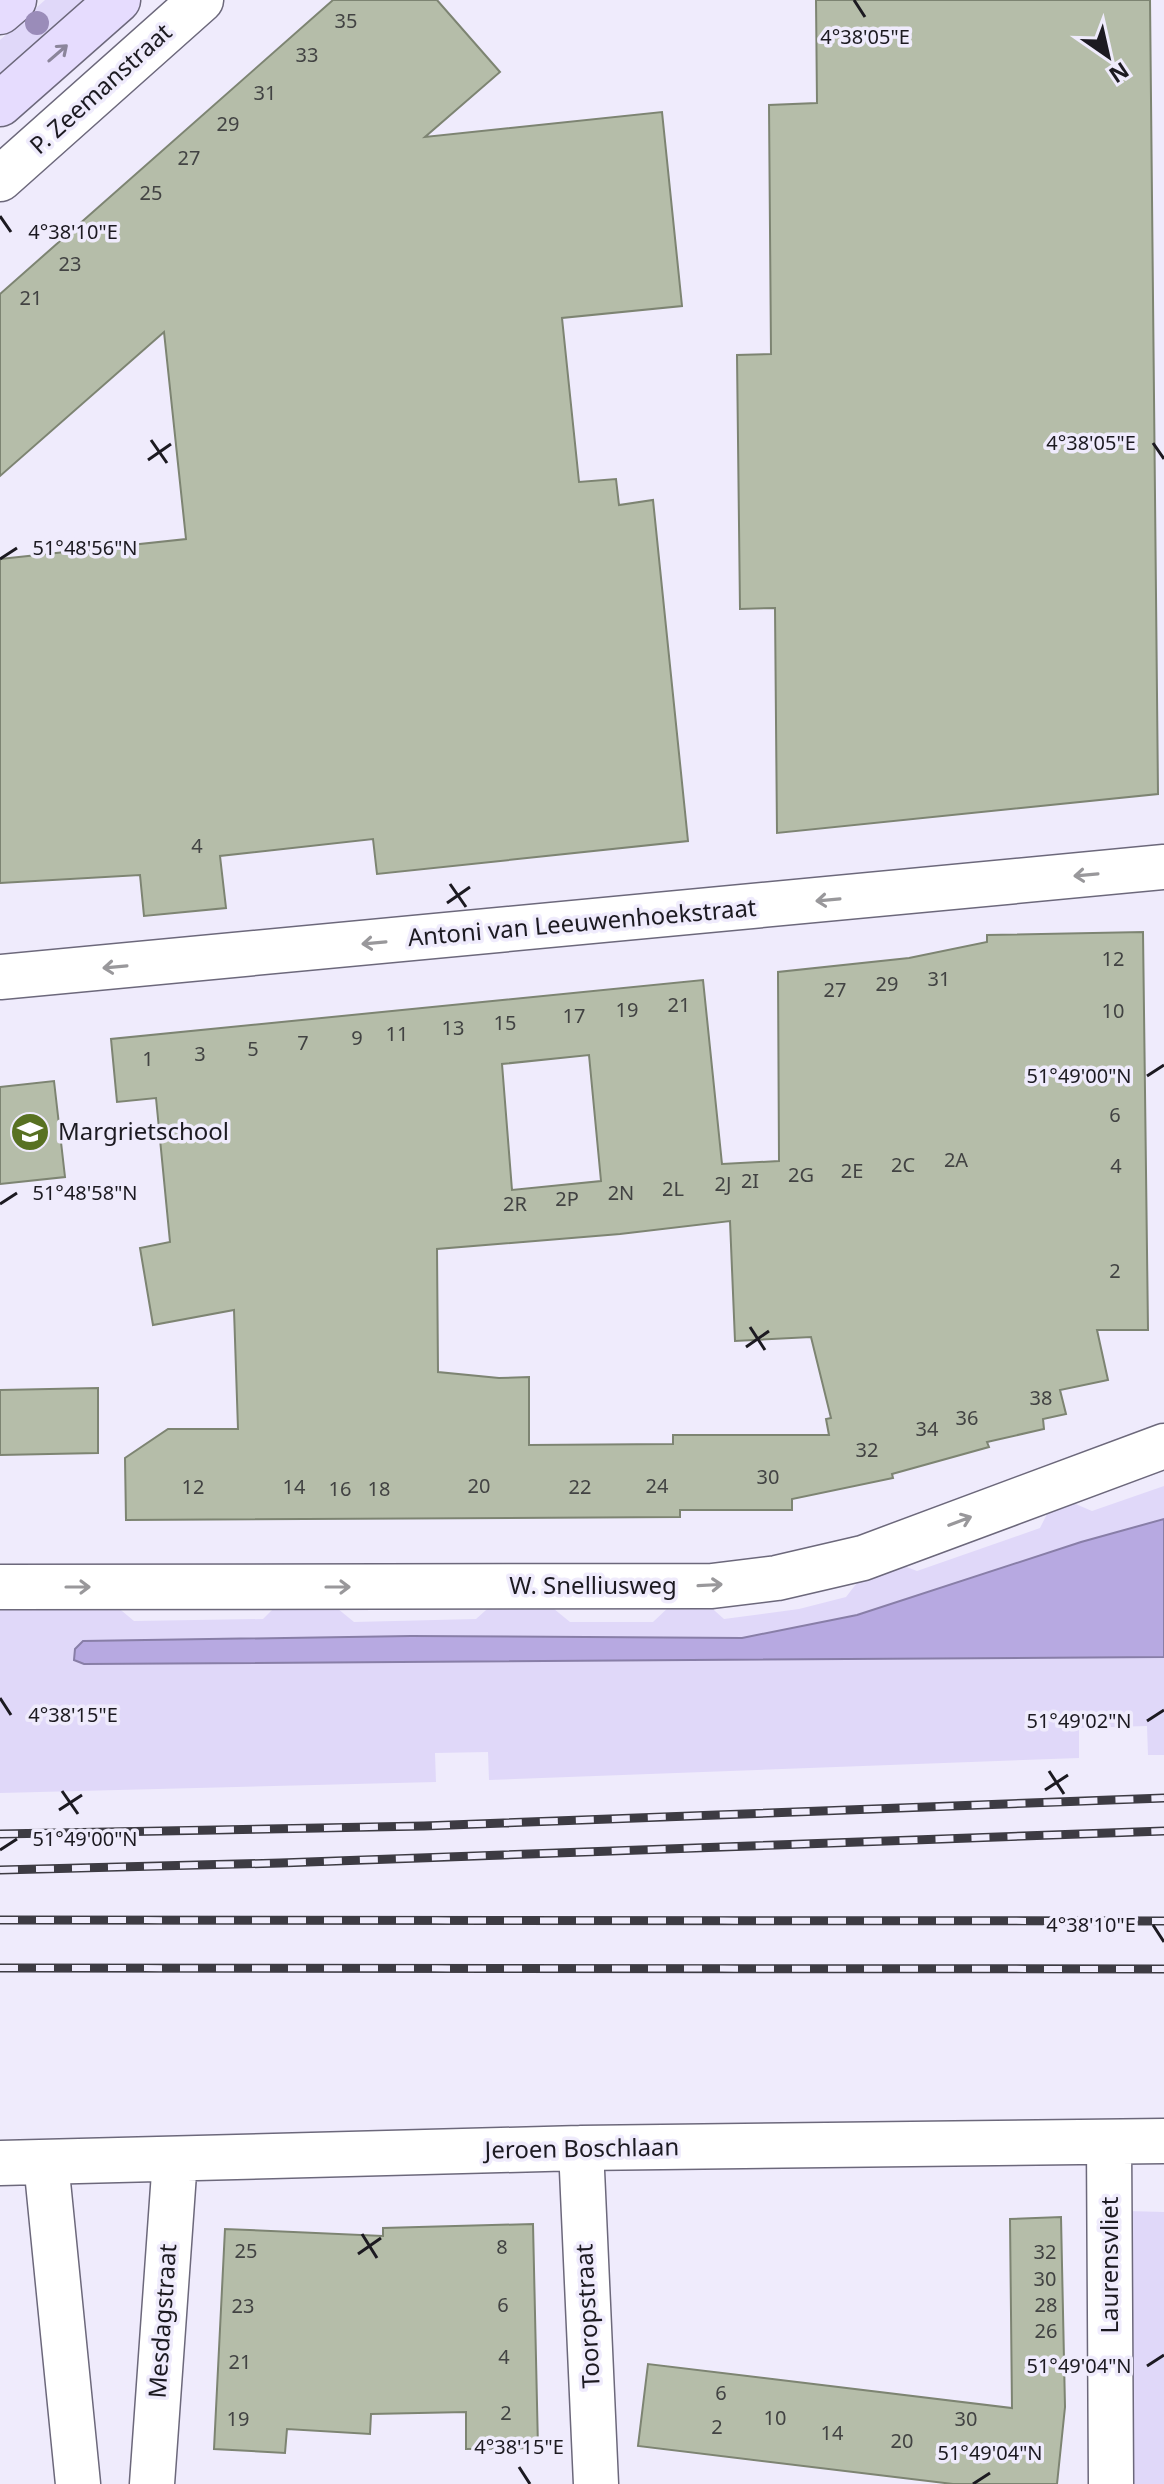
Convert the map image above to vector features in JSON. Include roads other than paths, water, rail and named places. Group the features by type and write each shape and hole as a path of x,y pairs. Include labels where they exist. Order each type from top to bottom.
{"main road":[{"path":"0,12 14,0"},
{"path":"0,104 118,0"}],"street":[{"name":"P. Zeemanstraat","path":"0,179 201,0"},
{"name":"Antoni van Leeuwenhoekstraat","path":"0,977 1164,867"},
{"name":"W. Snelliusweg","path":"0,1587 712,1586 777,1578 863,1558 1164,1446"},
{"name":"Jeroen Boschlaan","path":"0,2163 581,2148 1164,2141"},
{"name":"Laurensvliet","path":"1109,2142 1111,2484"},
{"name":"Tooropstraat","path":"581,2148 596,2484"},
{"name":"Mesdagstraat","path":"152,2484 175,2159"},
{"path":"46,2162 78,2484"}],"railway":[{"path":"0,1834 424,1826 1164,1798"},
{"path":"0,1870 1164,1831"},
{"path":"0,1920 1164,1921"},
{"path":"0,1968 1164,1969"}],"place":[{"name":"Margrietschool","path":"30,1132"}]}
